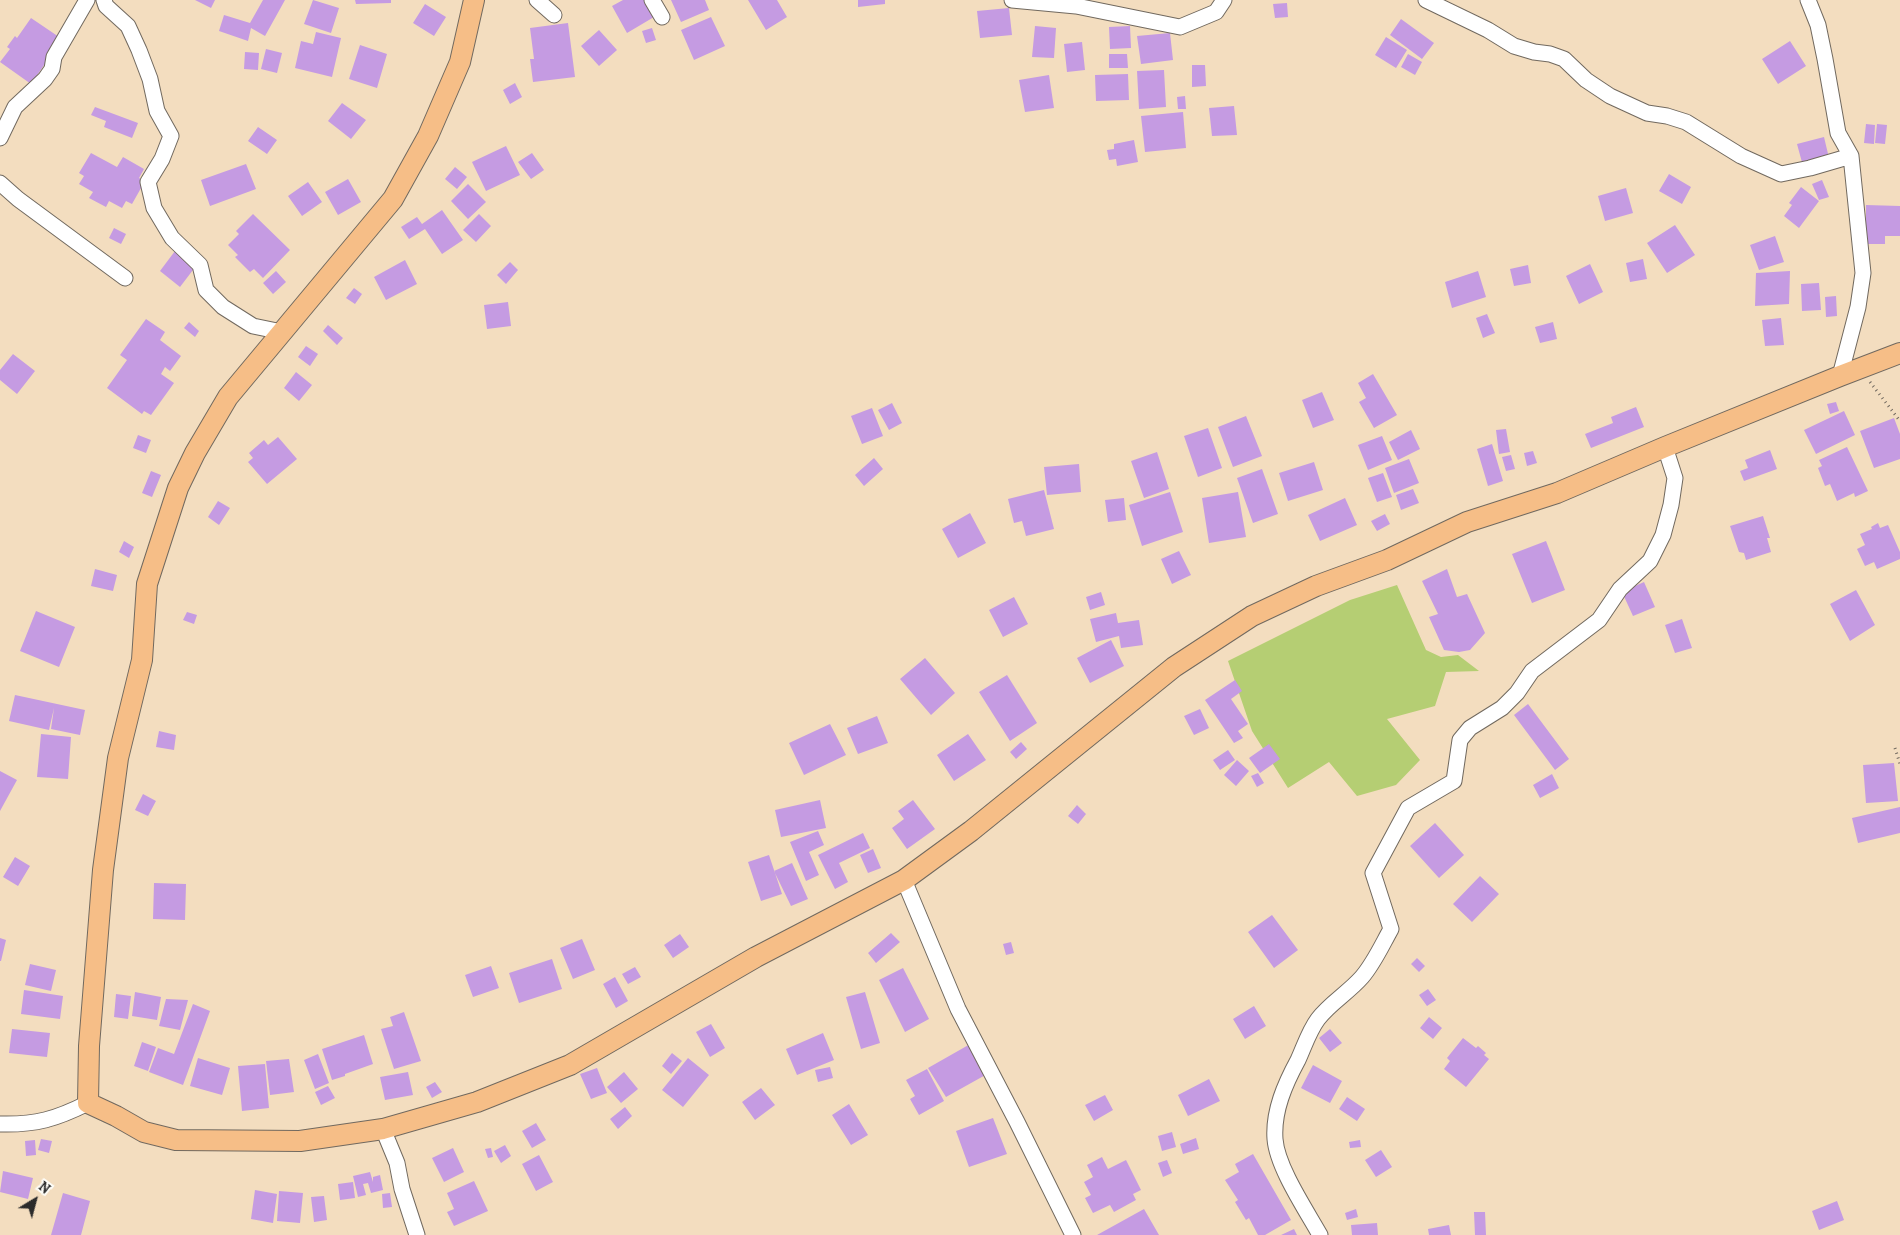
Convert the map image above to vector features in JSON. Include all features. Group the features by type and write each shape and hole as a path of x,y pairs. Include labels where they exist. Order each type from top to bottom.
{"main road":[{"path":"474,0 460,62 428,136 393,200 228,397 195,453 178,488 147,584 142,660 118,758 103,870 89,1046 88,1103 144,1132 176,1140 300,1141 383,1129 477,1102 570,1065 756,956 904,880 971,831 1174,667 1252,616 1316,586 1387,560 1467,522 1557,493 1665,447 1900,353"}],"street":[{"path":"0,138 15,107 45,79 52,69 54,57 87,0"},
{"path":"104,0 106,6 128,26 132,34 150,79 157,111 170,136 162,159 148,182 154,208 172,238 200,265 206,290 222,307 253,326 282,332"},
{"path":"537,0 554,15"},
{"path":"652,0 662,17"},
{"path":"1012,0 1076,6 1180,27 1216,12 1224,0"},
{"path":"1426,0 1488,30 1514,46 1534,52 1550,54 1564,60 1586,80 1610,96 1647,113 1667,116 1686,122 1741,156 1781,174 1851,156"},
{"path":"1808,0 1818,25 1838,133 1851,156 1863,273 1858,307 1840,376"},
{"path":"0,183 18,199 125,278"},
{"path":"1320,1235 1285,1172 1277,1153 1275,1139 1277,1112 1286,1083 1317,1020 1362,976 1379,952 1391,929 1373,873 1408,808 1454,781 1460,740 1470,728 1502,708 1517,693 1532,671 1599,620 1620,590 1650,561 1663,535 1671,505 1675,478 1665,447"},
{"path":"904,880 958,1009 1073,1235"},
{"path":"0,1124 24,1125 47,1121 88,1103"},
{"path":"383,1129 397,1163 402,1189 417,1235"}],"path":[{"path":"1860,369 1900,421"},
{"path":"1896,748 1900,764"}],"green space":[{"path":"1397,585 1426,650 1441,657 1458,655 1479,671 1446,672 1435,706 1387,719 1420,760 1396,785 1357,796 1329,762 1288,788 1252,731 1228,661 1350,600"}],"building":[{"path":"195,0 215,0 211,8"},
{"path":"263,0 285,0 265,36 251,28 248,41 219,31 224,15 250,23"},
{"path":"313,0 339,8 331,33 304,24"},
{"path":"355,0 391,0 391,3 356,4"},
{"path":"623,0 644,0 654,17 627,33 612,6"},
{"path":"671,0 705,0 709,10 681,22"},
{"path":"748,0 777,0 787,17 766,30"},
{"path":"858,0 885,0 885,4 858,7"},
{"path":"1287,3 1288,17 1275,18 1273,4"},
{"path":"425,4 446,17 434,36 413,23"},
{"path":"1009,8 1012,35 980,38 977,11"},
{"path":"711,17 725,46 694,60 681,30"},
{"path":"31,18 62,39 31,84 0,62 10,49 7,47 15,36 17,38"},
{"path":"1401,19 1434,43 1422,59 1390,35"},
{"path":"568,23 575,77 533,82 530,59 534,59 530,28"},
{"path":"1035,26 1056,28 1054,58 1032,57"},
{"path":"1130,26 1131,48 1110,49 1109,27"},
{"path":"652,28 656,40 646,43 642,31"},
{"path":"599,30 617,50 599,66 581,46"},
{"path":"316,32 341,38 332,77 295,68 301,41 313,44"},
{"path":"1170,33 1173,60 1141,64 1137,36"},
{"path":"1386,37 1407,50 1396,68 1375,55"},
{"path":"1790,41 1806,66 1778,84 1762,59"},
{"path":"1082,42 1085,70 1067,72 1064,44"},
{"path":"360,45 387,54 377,88 349,79"},
{"path":"266,49 282,53 277,73 261,69"},
{"path":"245,52 259,53 258,70 244,69"},
{"path":"1109,54 1127,54 1128,68 1109,68"},
{"path":"1408,54 1422,62 1415,75 1401,67"},
{"path":"1192,65 1205,65 1206,86 1192,87"},
{"path":"1164,70 1166,107 1139,109 1137,71"},
{"path":"1128,74 1129,100 1096,101 1095,75"},
{"path":"1049,75 1054,108 1025,112 1019,80"},
{"path":"515,83 522,97 510,104 503,90"},
{"path":"1185,96 1186,109 1178,109 1177,97"},
{"path":"342,103 366,120 351,139 328,121"},
{"path":"1234,106 1237,135 1212,136 1209,108"},
{"path":"95,107 138,123 132,138 104,127 106,121 91,115"},
{"path":"1183,112 1186,148 1145,152 1141,116"},
{"path":"1866,124 1875,125 1874,144 1864,143"},
{"path":"1877,124 1887,125 1885,144 1875,143"},
{"path":"258,127 277,140 267,154 248,141"},
{"path":"1824,137 1829,158 1803,166 1797,144"},
{"path":"1134,140 1138,162 1117,166 1116,159 1109,160 1107,150 1114,149 1114,144"},
{"path":"506,146 520,175 486,191 472,162"},
{"path":"91,153 117,167 123,157 144,169 139,178 145,181 132,204 126,201 122,208 109,201 106,207 89,198 93,192 79,184 84,176 79,173"},
{"path":"532,153 544,170 531,179 518,162"},
{"path":"246,164 256,189 210,206 201,180"},
{"path":"455,167 467,177 457,189 445,179"},
{"path":"1669,174 1691,187 1682,204 1659,191"},
{"path":"348,179 361,202 338,215 325,192"},
{"path":"1822,180 1829,197 1819,200 1812,184"},
{"path":"308,182 322,202 302,216 288,196"},
{"path":"468,184 486,202 468,219 451,201"},
{"path":"1801,187 1819,201 1799,228 1784,216 1792,205 1789,203"},
{"path":"1626,188 1633,213 1605,221 1598,196"},
{"path":"1866,205 1900,206 1900,236 1885,236 1885,244 1864,244 1861,219 1866,219"},
{"path":"442,210 463,240 442,254 425,229 409,239 401,227 417,217 422,224"},
{"path":"253,214 290,250 263,278 254,269 250,272 235,257 238,255 228,245 239,234 236,231"},
{"path":"479,214 491,226 476,242 463,230"},
{"path":"1675,225 1695,255 1667,273 1647,243"},
{"path":"114,228 126,234 121,244 109,238"},
{"path":"1775,236 1784,262 1759,270 1750,245"},
{"path":"175,251 196,266 180,287 160,271"},
{"path":"1643,259 1647,279 1630,282 1626,263"},
{"path":"405,260 417,284 386,300 374,277"},
{"path":"510,262 518,270 506,284 497,275"},
{"path":"1590,264 1603,292 1579,304 1566,276"},
{"path":"1528,265 1531,283 1514,286 1510,269"},
{"path":"276,271 286,282 273,294 263,283"},
{"path":"1478,271 1486,297 1452,308 1445,282"},
{"path":"1790,271 1789,304 1755,306 1756,273"},
{"path":"1819,283 1821,310 1802,311 1801,284"},
{"path":"354,288 362,294 355,304 346,298"},
{"path":"1836,296 1837,316 1826,317 1825,297"},
{"path":"508,302 511,326 487,329 484,305"},
{"path":"1487,314 1495,333 1483,338 1476,318"},
{"path":"1781,318 1784,345 1765,346 1762,320"},
{"path":"146,319 165,332 160,340 181,356 170,371 165,367 161,374 174,383 151,415 144,411 142,414 107,388 127,360 120,355"},
{"path":"189,322 199,331 195,337 184,328"},
{"path":"1553,322 1557,339 1540,343 1535,327"},
{"path":"328,325 343,338 337,345 323,331"},
{"path":"306,346 318,354 310,366 298,357"},
{"path":"13,354 35,371 17,394 0,380 0,370"},
{"path":"296,372 312,385 299,401 284,388"},
{"path":"1373,374 1397,415 1374,428 1359,402 1366,398 1358,383"},
{"path":"1322,392 1334,420 1313,428 1302,400"},
{"path":"1836,402 1839,411 1830,414 1827,404"},
{"path":"892,403 902,423 889,430 878,410"},
{"path":"1636,407 1644,427 1591,448 1585,434 1613,423 1611,417"},
{"path":"872,408 883,436 862,444 851,416"},
{"path":"1844,411 1855,435 1816,454 1804,430"},
{"path":"1246,416 1262,456 1233,467 1218,427"},
{"path":"1894,418 1900,434 1900,459 1874,468 1860,431"},
{"path":"1208,428 1222,468 1198,477 1184,436"},
{"path":"1506,429 1510,452 1499,454 1496,430"},
{"path":"1411,430 1420,449 1398,460 1389,442"},
{"path":"138,435 151,440 146,453 133,448"},
{"path":"1382,436 1392,460 1368,470 1358,445"},
{"path":"278,437 297,459 267,484 248,462 253,458 249,453 264,440 268,445"},
{"path":"1492,444 1503,481 1488,486 1477,449"},
{"path":"1847,447 1868,491 1855,497 1854,493 1837,501 1830,484 1825,486 1818,468 1822,466 1819,460"},
{"path":"1770,450 1777,469 1744,481 1740,471 1748,468 1745,460"},
{"path":"1533,451 1537,463 1527,466 1524,453"},
{"path":"1157,452 1169,489 1144,498 1131,461"},
{"path":"1511,455 1515,469 1506,471 1502,457"},
{"path":"874,458 883,469 864,486 855,475"},
{"path":"1409,459 1419,483 1394,493 1385,468"},
{"path":"1314,462 1323,490 1288,501 1279,473"},
{"path":"1079,464 1081,492 1047,495 1044,467"},
{"path":"1262,469 1278,514 1253,523 1237,478"},
{"path":"151,471 161,475 152,497 142,493"},
{"path":"1383,473 1392,497 1377,502 1368,478"},
{"path":"1413,489 1419,503 1401,510 1396,495"},
{"path":"1044,490 1054,529 1026,536 1022,521 1014,523 1008,499"},
{"path":"1170,492 1183,532 1142,546 1129,505"},
{"path":"1238,492 1246,537 1209,543 1202,498"},
{"path":"1124,498 1126,520 1108,522 1105,500"},
{"path":"1345,498 1357,525 1320,541 1308,515"},
{"path":"218,501 230,508 219,525 208,517"},
{"path":"970,513 986,543 958,558 942,529"},
{"path":"1385,514 1390,524 1377,531 1371,521"},
{"path":"1763,516 1770,538 1767,538 1771,552 1746,560 1744,553 1739,552 1730,526"},
{"path":"1878,523 1880,528 1888,525 1900,552 1900,559 1877,569 1874,562 1865,566 1857,549 1865,545 1860,534 1872,529 1871,527"},
{"path":"124,541 134,547 129,558 119,552"},
{"path":"1546,541 1565,590 1532,603 1512,554"},
{"path":"1179,551 1191,575 1172,584 1161,559"},
{"path":"95,569 117,575 113,591 91,586"},
{"path":"1447,569 1457,597 1467,594 1485,633 1470,650 1459,652 1444,650 1429,617 1438,614 1422,581"},
{"path":"1644,582 1655,607 1633,616 1622,592"},
{"path":"1856,590 1875,625 1850,641 1830,604"},
{"path":"1101,592 1105,605 1090,610 1086,597"},
{"path":"1014,597 1028,624 1003,637 989,610"},
{"path":"36,611 75,627 59,667 20,651"},
{"path":"187,612 197,615 194,624 183,620"},
{"path":"1116,613 1118,623 1139,620 1143,645 1121,648 1119,636 1096,642 1090,619"},
{"path":"1682,619 1692,648 1675,653 1665,625"},
{"path":"1111,640 1124,666 1090,683 1077,658"},
{"path":"925,658 955,693 931,715 900,679"},
{"path":"1007,675 1037,723 1010,741 979,692"},
{"path":"1235,680 1242,691 1231,699 1248,724 1238,731 1243,738 1234,743 1205,700"},
{"path":"15,695 85,710 80,735 51,729 54,708 49,730 9,721"},
{"path":"1528,704 1569,759 1555,770 1514,715"},
{"path":"1200,709 1209,728 1194,735 1184,716"},
{"path":"877,716 888,743 858,754 847,728"},
{"path":"830,724 846,755 804,775 789,743"},
{"path":"159,731 176,735 174,750 156,747"},
{"path":"41,734 71,737 68,779 37,777"},
{"path":"968,734 986,760 954,781 937,755"},
{"path":"1021,742 1027,749 1016,759 1010,752"},
{"path":"1269,744 1280,759 1260,773 1249,758"},
{"path":"1228,750 1235,760 1220,770 1213,760"},
{"path":"1237,760 1249,771 1236,786 1224,775"},
{"path":"1894,763 1898,801 1866,803 1863,765"},
{"path":"0,771 17,780 0,811"},
{"path":"1258,773 1264,783 1257,787 1251,776"},
{"path":"1552,774 1559,788 1540,798 1533,785"},
{"path":"143,794 156,801 148,816 135,810"},
{"path":"820,800 826,828 781,837 775,810"},
{"path":"913,800 935,829 907,849 892,828 904,819 898,811"},
{"path":"1077,805 1086,814 1078,824 1068,816"},
{"path":"1900,807 1900,833 1858,843 1852,818"},
{"path":"1435,823 1464,855 1439,878 1410,846"},
{"path":"818,831 824,845 809,852 819,875 806,881 790,842"},
{"path":"863,833 870,848 839,863 848,882 835,889 818,855"},
{"path":"873,849 881,868 868,873 860,855"},
{"path":"769,855 782,894 761,901 748,862"},
{"path":"15,857 30,866 18,886 3,877"},
{"path":"792,863 808,899 791,906 774,871"},
{"path":"1480,876 1499,894 1472,922 1453,904"},
{"path":"154,883 186,884 185,920 153,919"},
{"path":"1272,915 1298,950 1274,968 1248,932"},
{"path":"891,933 900,942 876,963 868,953"},
{"path":"680,934 689,947 673,958 664,945"},
{"path":"0,938 6,940 1,961 0,961"},
{"path":"582,939 595,970 573,979 560,948"},
{"path":"1011,942 1014,953 1006,955 1003,944"},
{"path":"1417,958 1425,966 1419,972 1411,964"},
{"path":"552,959 562,989 519,1003 509,973"},
{"path":"30,964 56,970 51,991 25,985"},
{"path":"491,966 499,988 473,997 465,975"},
{"path":"635,967 641,977 628,984 622,974"},
{"path":"903,968 929,1019 905,1032 879,980"},
{"path":"615,977 628,1001 616,1008 603,984"},
{"path":"1428,989 1436,1000 1427,1006 1419,995"},
{"path":"24,990 63,996 60,1019 21,1014"},
{"path":"135,992 161,997 157,1020 132,1016"},
{"path":"865,992 880,1043 861,1049 846,997"},
{"path":"116,994 131,996 128,1019 114,1017"},
{"path":"166,999 188,1000 180,1030 159,1026"},
{"path":"193,1004 210,1011 183,1085 149,1072 158,1048 174,1054"},
{"path":"1254,1006 1266,1026 1245,1039 1233,1019"},
{"path":"404,1012 421,1061 394,1069 381,1029 393,1026 390,1017"},
{"path":"1429,1017 1442,1028 1433,1039 1420,1028"},
{"path":"711,1024 725,1048 710,1057 696,1032"},
{"path":"12,1029 50,1033 47,1057 9,1053"},
{"path":"1330,1029 1342,1043 1330,1052 1319,1038"},
{"path":"823,1033 834,1060 797,1075 786,1049"},
{"path":"364,1035 373,1064 332,1080 322,1049"},
{"path":"1463,1038 1476,1048 1478,1046 1486,1053 1484,1055 1489,1059 1466,1087 1444,1069 1450,1061 1447,1058"},
{"path":"142,1042 156,1047 148,1071 134,1066"},
{"path":"972,1043 989,1073 946,1097 928,1068"},
{"path":"672,1053 682,1061 671,1074 662,1066"},
{"path":"318,1054 329,1083 315,1089 304,1060"},
{"path":"198,1058 230,1068 222,1095 190,1086"},
{"path":"688,1058 709,1075 683,1107 662,1090"},
{"path":"289,1059 294,1092 270,1095 266,1061"},
{"path":"265,1064 269,1108 242,1111 238,1066"},
{"path":"1313,1065 1342,1081 1330,1103 1301,1088"},
{"path":"830,1067 833,1078 818,1082 815,1070"},
{"path":"597,1068 607,1093 591,1099 580,1074"},
{"path":"927,1069 944,1101 919,1115 910,1099 915,1096 906,1080"},
{"path":"408,1072 413,1095 385,1100 380,1077"},
{"path":"624,1072 638,1089 621,1103 607,1087"},
{"path":"1209,1079 1220,1101 1188,1116 1178,1095"},
{"path":"435,1082 442,1092 432,1098 426,1087"},
{"path":"328,1086 335,1098 321,1105 315,1092"},
{"path":"761,1088 775,1105 755,1120 742,1102"},
{"path":"1105,1095 1113,1110 1094,1121 1085,1105"},
{"path":"1347,1097 1365,1109 1357,1121 1339,1109"},
{"path":"849,1104 868,1135 851,1145 832,1115"},
{"path":"625,1107 632,1116 618,1129 610,1119"},
{"path":"993,1118 1007,1154 969,1167 956,1131"},
{"path":"536,1123 546,1140 532,1148 522,1131"},
{"path":"1172,1132 1176,1147 1162,1151 1158,1136"},
{"path":"1196,1138 1199,1149 1183,1154 1180,1144"},
{"path":"41,1139 52,1141 49,1153 38,1150"},
{"path":"35,1140 36,1155 26,1156 25,1141"},
{"path":"1360,1140 1361,1147 1350,1148 1349,1142"},
{"path":"505,1145 511,1156 501,1163 494,1151"},
{"path":"453,1148 464,1172 444,1182 432,1158"},
{"path":"491,1148 493,1157 488,1158 485,1149"},
{"path":"1381,1150 1392,1167 1376,1177 1365,1160"},
{"path":"1253,1154 1291,1220 1265,1235 1258,1235 1249,1218 1246,1220 1235,1202 1238,1200 1225,1180 1239,1172 1235,1164"},
{"path":"539,1155 553,1182 536,1191 522,1164"},
{"path":"1102,1157 1108,1169 1126,1160 1141,1190 1133,1194 1136,1200 1114,1212 1110,1205 1093,1213 1085,1198 1091,1195 1084,1182 1093,1177 1087,1165"},
{"path":"1167,1160 1172,1173 1163,1177 1158,1163"},
{"path":"3,1171 33,1178 28,1199 0,1192"},
{"path":"370,1172 373,1182 373,1177 380,1175 383,1190 371,1193 368,1183 363,1184 366,1195 358,1197 353,1176"},
{"path":"474,1181 488,1211 454,1226 447,1212 454,1209 447,1193"},
{"path":"353,1182 355,1198 340,1200 338,1184"},
{"path":"255,1190 277,1194 273,1223 251,1219"},
{"path":"279,1191 303,1193 300,1223 277,1221"},
{"path":"63,1193 90,1201 81,1235 51,1235"},
{"path":"390,1193 392,1207 383,1208 382,1194"},
{"path":"324,1196 327,1220 314,1222 311,1197"},
{"path":"1837,1201 1844,1220 1819,1230 1812,1211"},
{"path":"1144,1209 1159,1235 1097,1235"},
{"path":"1356,1209 1358,1217 1347,1220 1345,1213"},
{"path":"1474,1212 1485,1212 1486,1235 1475,1235"},
{"path":"1377,1223 1378,1235 1352,1235 1351,1225"},
{"path":"1449,1225 1451,1235 1429,1235 1428,1229"},
{"path":"1294,1229 1297,1235 1281,1235"}]}
